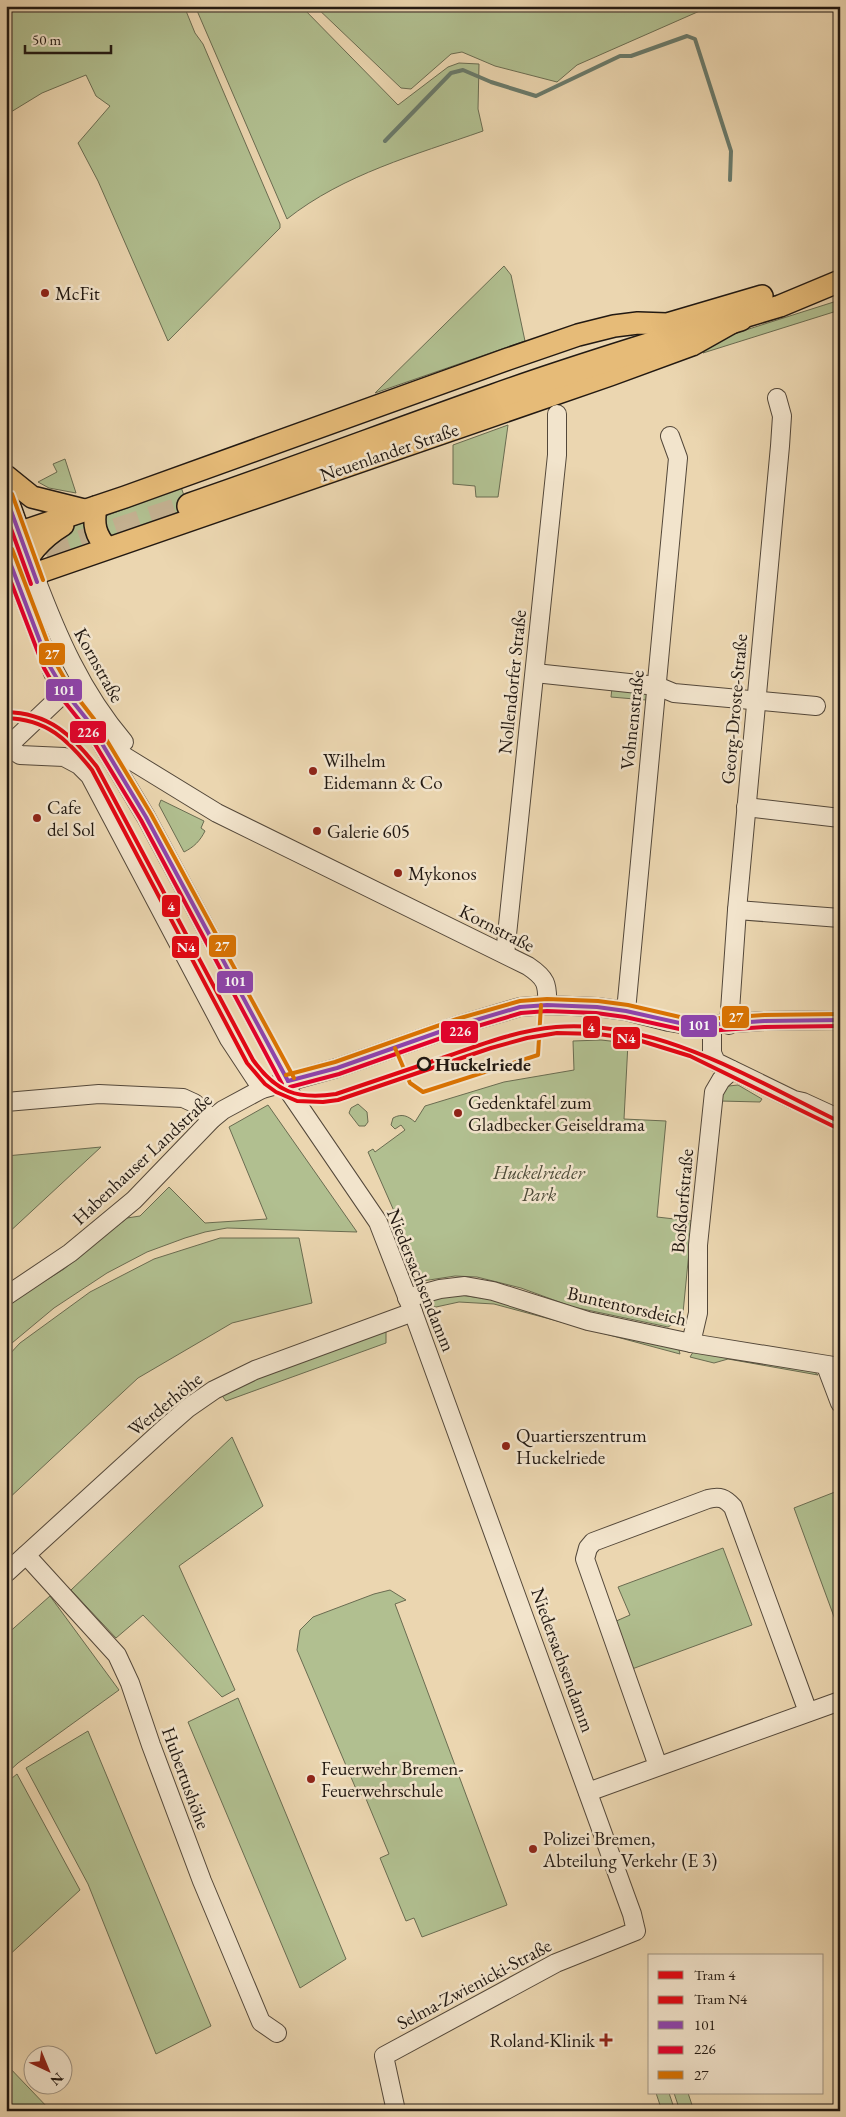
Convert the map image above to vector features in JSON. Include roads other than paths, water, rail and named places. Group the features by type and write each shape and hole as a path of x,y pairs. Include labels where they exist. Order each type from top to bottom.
{"highway":[{"name":"Neuenlander Straße","path":"667,324 592,346 187,499 600,361 740,318"}],"main road":[{"name":"Neuenlander Straße","path":"21,574 195,520 610,375 692,345 740,318 780,306 838,282"},
{"name":"Neuenlander Straße","path":"13,535 92,509 578,335 614,326 638,323 667,324 776,292 838,282"},
{"path":"6,476 32,497 65,506 92,509"},
{"path":"6,496 21,574"},
{"path":"92,509 95,531 107,548"},
{"path":"21,574 39,542 49,533 92,509"},
{"path":"6,551 21,574"}],"street":[{"name":"Georg-Droste-Straße","path":"712,1044 721,1025 737,910 782,416 778,398"},
{"name":"Nollendorfer Straße","path":"505,954 557,455 557,414"},
{"name":"Vohnenstraße","path":"626,1011 678,458 670,436"},
{"name":"Kornstraße","path":"21,574 56,630 80,681 108,724 144,767"},
{"name":"Kornstraße","path":"21,574 49,665 65,692 89,722 124,756 144,767 199,804 528,966 546,981 548,991 547,1005"},
{"path":"535,673 657,686 674,693 816,706"},
{"path":"80,681 65,692 7,748 20,756 64,757 79,765 90,776 229,1039 262,1089"},
{"name":"Niedersachsendamm","path":"89,722 146,817 288,1082 290,1093 378,1222 588,1792 636,1932"},
{"name":"Niedersachsendamm","path":"144,767 142,794 146,817"},
{"path":"746,807 840,818"},
{"path":"737,910 840,918"},
{"path":"288,1082 337,1068 459,1024 520,1007 547,1005 597,1007 626,1011 693,1026 764,1021 840,1020"},
{"path":"712,1044 712,1053 716,1062 794,1100 804,1102 840,1119"},
{"path":"712,1044 718,1050 778,1080 804,1102"},
{"name":"Boßdorfstraße","path":"691,1343 698,1313 698,1245 714,1092 721,1080 732,1070"},
{"name":"Habenhauser Landstraße","path":"6,1296 70,1253 134,1200 223,1110 262,1089 288,1082"},
{"path":"6,1102 99,1094 183,1098 194,1104 212,1120"},
{"name":"Buntentorsdeich","path":"410,1305 440,1289 466,1286 493,1291 588,1321 691,1343 833,1366"},
{"name":"Werderhöhe","path":"6,1573 164,1429 188,1408 214,1390 280,1359 410,1305"},
{"path":"833,1366 840,1403"},
{"path":"658,1766 585,1560 588,1548 593,1542 708,1499 721,1497 727,1500 733,1507 808,1712"},
{"name":"Hubertushöhe","path":"26,1555 117,1655 130,1684 150,1745 202,1881 261,2022 277,2033"},
{"path":"588,1792 840,1701"},
{"name":"Selma-Zwienicki-Straße","path":"396,2111 384,2056 556,1963 636,1932"}],"waterway":[{"path":"385,141 451,73 463,70 491,82 536,96 620,56 631,56 687,36 695,39 731,151 730,180"}],"tunnel":[{"path":"11,566 190,506"}],"tram line":[{"name":"4","path":"6,712 21,713 47,721 69,736 97,767 253,1060 270,1080 288,1091 310,1096 336,1094 516,1034 556,1027 594,1027 631,1032 703,1055 840,1122"},
{"name":"N4","path":"6,718 33,722 55,733 74,749 92,770 247,1063 265,1084 276,1092 297,1101 323,1102 338,1100 491,1048 527,1038 557,1033 598,1034 635,1039 690,1056 837,1128"}],"place":[{"name":"McFit","path":"45,293"},
{"name":"Wilhelm Eidemann & Co","path":"313,771"},
{"name":"Cafe del Sol","path":"37,818"},
{"name":"Galerie 605","path":"317,831"},
{"name":"Mykonos","path":"398,873"},
{"name":"Huckelriede","path":"424,1064"},
{"name":"Gedenktafel zum Gladbecker Geiseldrama","path":"458,1113"},
{"name":"Quartierszentrum Huckelriede","path":"506,1446"},
{"name":"Feuerwehr Bremen- Feuerwehrschule","path":"311,1779"},
{"name":"Polizei Bremen, Abteilung Verkehr (E 3)","path":"533,1849"},
{"name":"Roland-Klinik","path":"606,2040"}],"park label":[{"name":"Huckelrieder Park","path":"539,1183"}]}
